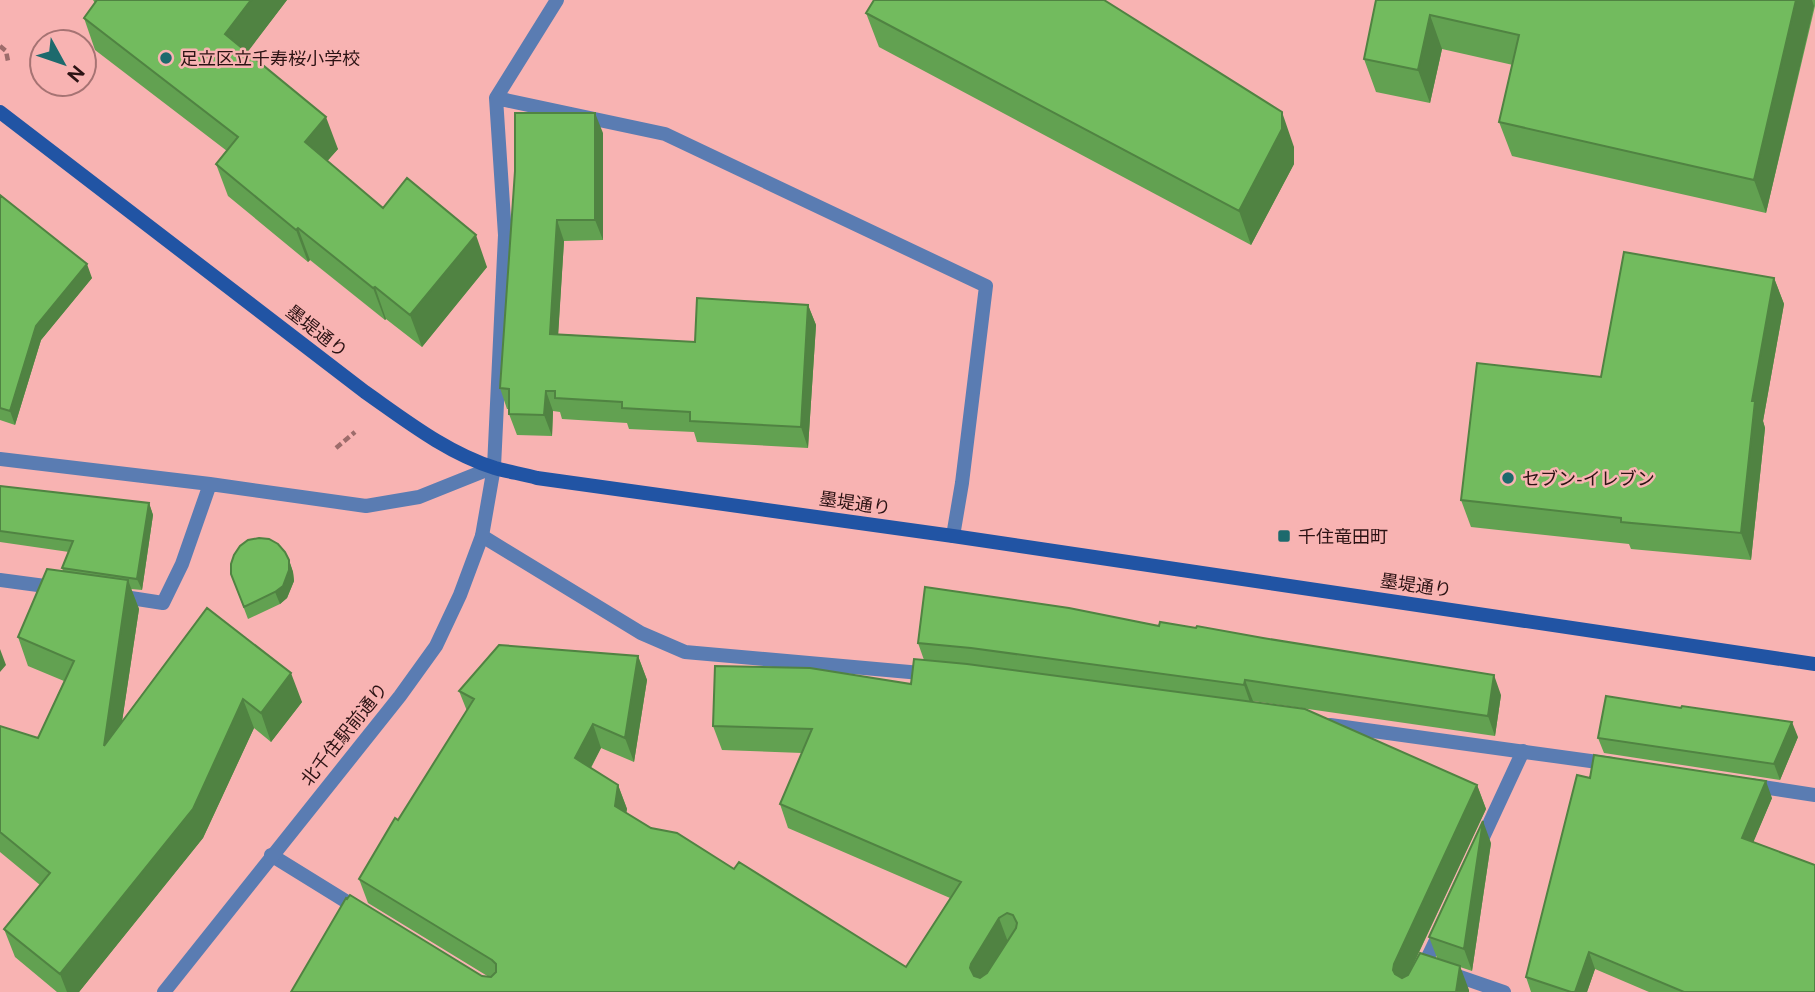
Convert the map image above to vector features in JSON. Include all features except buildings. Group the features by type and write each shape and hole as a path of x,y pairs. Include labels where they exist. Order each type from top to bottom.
{"main road":[{"name":"墨堤通り","path":"0,112 365,392 413,426 453,449 494,467 537,478 953,536 1815,664"}],"street":[{"path":"557,0 496,98 665,134 986,286 953,536"},
{"name":"北千住駅前通り","path":"164,992 400,696 436,646 460,595 482,536 494,467 505,235 496,98"},
{"path":"0,459 366,506 419,497 494,467"},
{"path":"109,595 163,603 182,564 210,484"},
{"path":"482,536 641,633 685,652 949,676"},
{"path":"0,580 68,589"},
{"path":"1318,723 1629,767"},
{"path":"1471,864 1523,751"},
{"path":"1735,783 1815,795"},
{"path":"271,855 342,906 369,915"},
{"path":"1411,992 1448,914"},
{"path":"1425,964 1504,992"}],"path":[{"path":"0,46 6,51 8,61"}],"place":[{"name":"足立区立千寿桜小学校","path":"166,58"},
{"name":"セブン-イレブン","path":"1508,478"},
{"name":"千住竜田町","path":"1284,536"}]}
